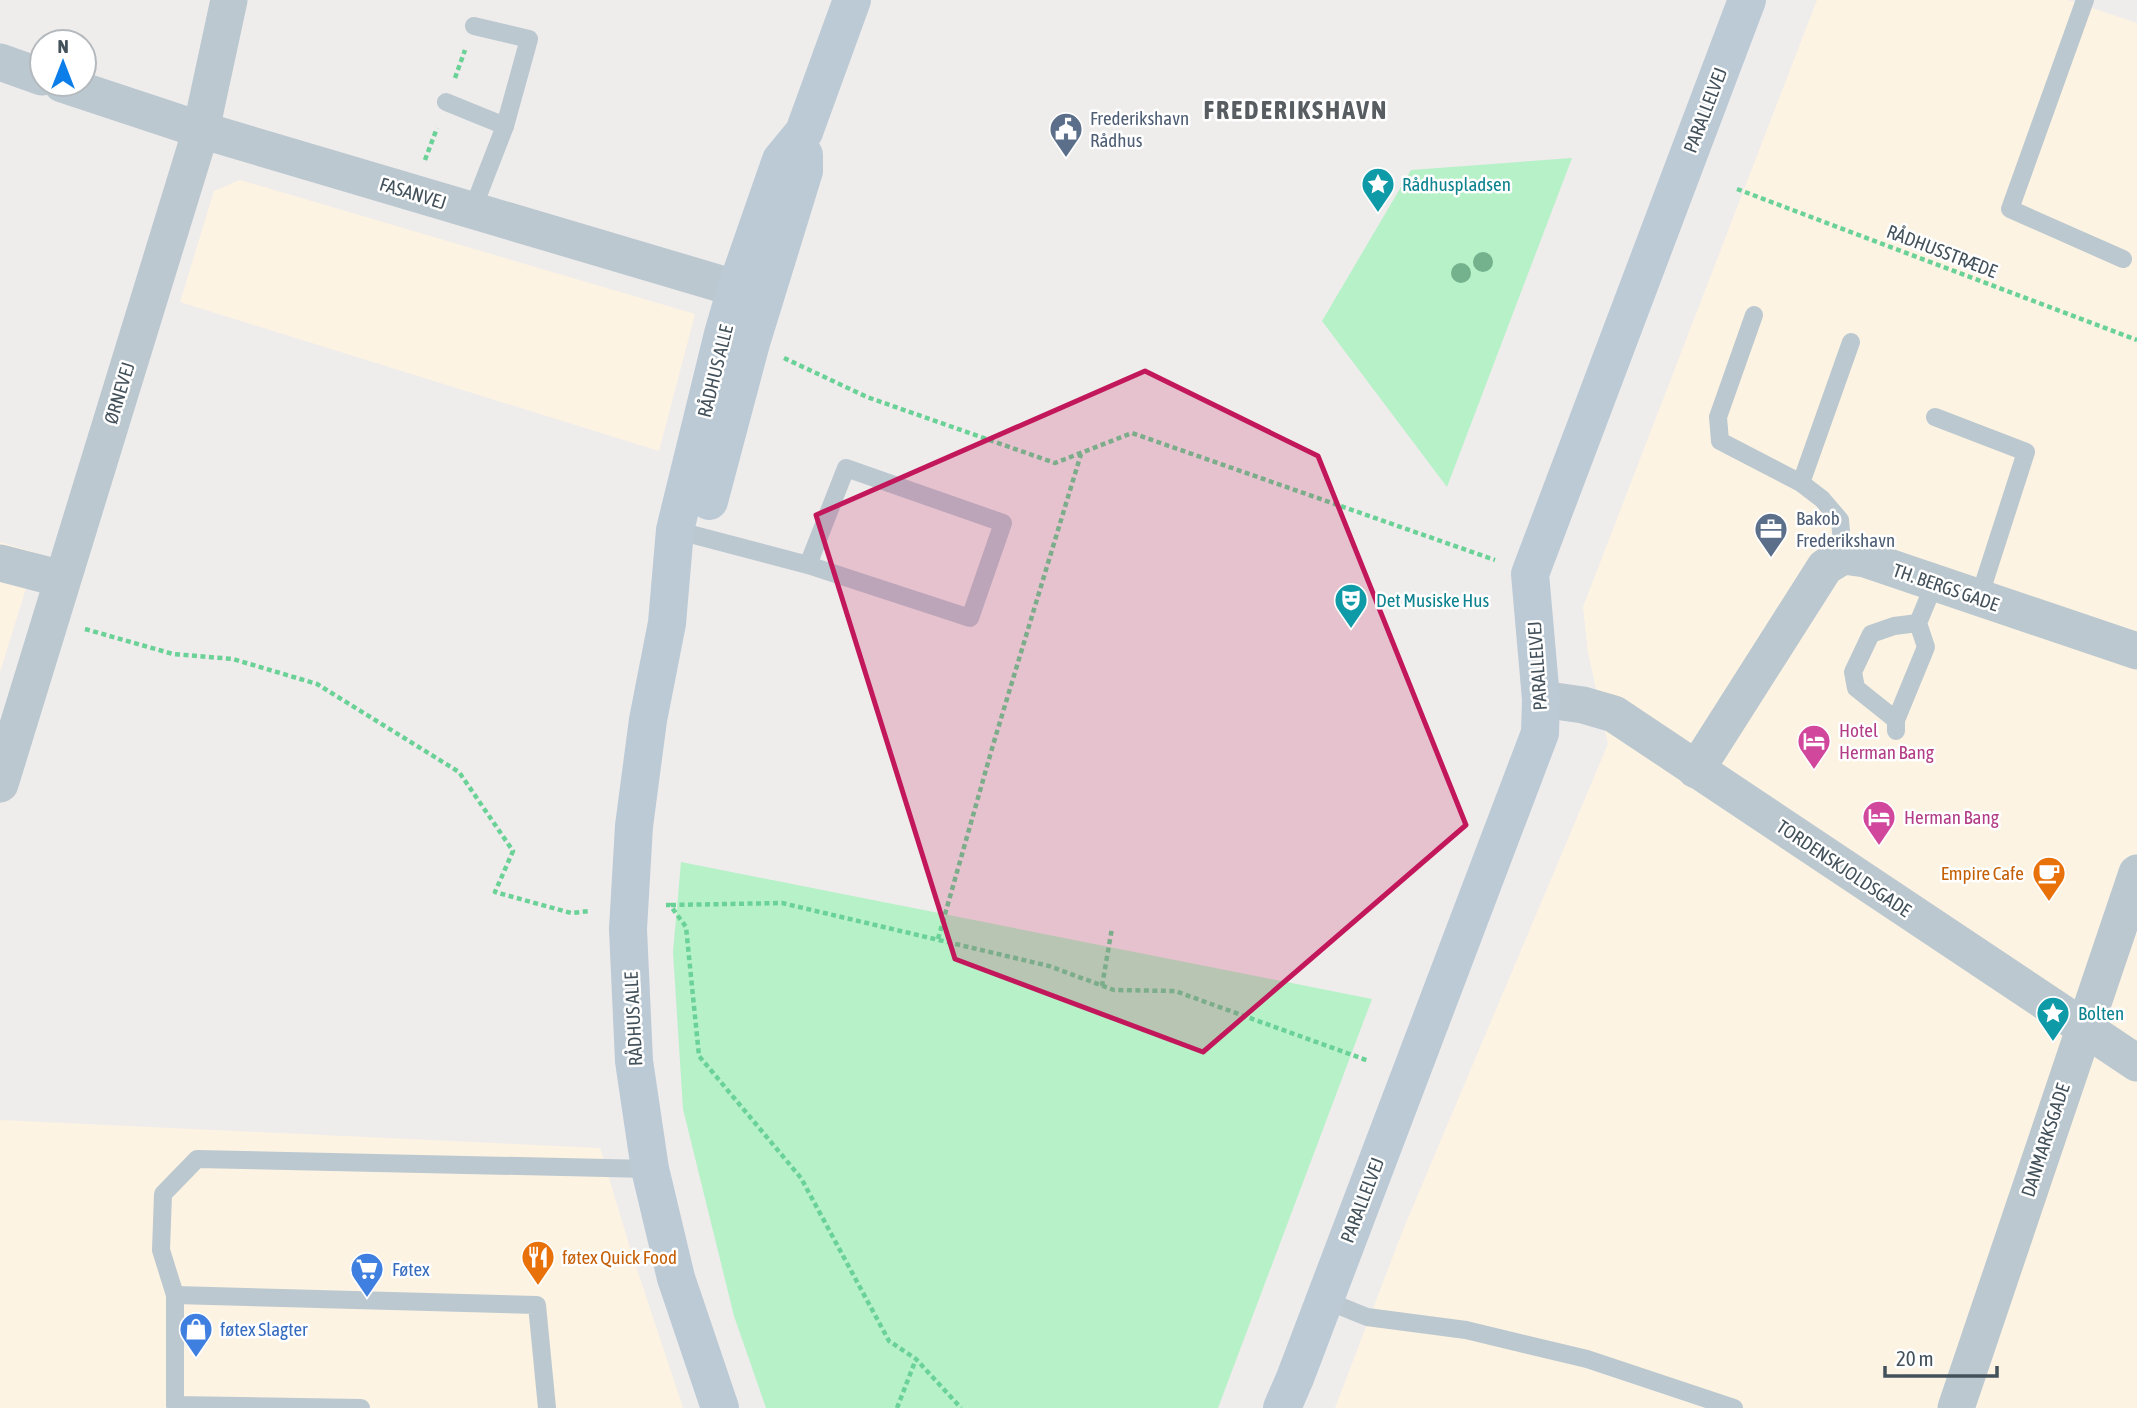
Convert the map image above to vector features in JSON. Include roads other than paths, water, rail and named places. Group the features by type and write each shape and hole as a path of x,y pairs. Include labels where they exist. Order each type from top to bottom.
{"street":[{"name":"ØRNEVEJ","path":"0,784 201,130 229,0"},
{"name":"RÅDHUS ALLE","path":"720,1408 676,1278 650,1169 634,1061 628,929 635,826 648,720 667,623 751,293 781,160 804,132 852,0"},
{"name":"PARALLELVEJ","path":"1282,1408 1540,733 1541,699 1530,574 1746,0"},
{"path":"0,62 28,72"},
{"name":"FASANVEJ","path":"98,96 201,130 751,293"},
{"name":"RÅDHUS ALLE","path":"688,533 751,343 751,293"},
{"path":"1696,770 1825,567 1843,556"},
{"name":"TH. BERGS GADE","path":"1843,556 1865,559 2137,651"},
{"path":"0,563 62,579"},
{"name":"TORDENSKJOLDSGADE","path":"1541,699 1583,705 1614,715 2137,1063"},
{"name":"DANMARKSGADE","path":"1956,1408 2082,1028 2137,873"}],"lane":[{"path":"2085,0 2010,209 2123,259"},
{"path":"472,211 505,125 529,39 474,26"},
{"path":"446,102 505,125"},
{"path":"1754,315 1718,417 1720,441 1801,483 1822,499 1840,520 1843,556"},
{"path":"1801,483 1851,342"},
{"path":"1935,417 2026,452 1979,598"},
{"path":"688,533 808,565 970,618 1003,523 846,468 808,565"},
{"path":"1918,623 1894,626 1871,634 1853,672 1856,688 1896,726 1926,647 1918,623 1935,582"},
{"path":"361,1408 175,1406 175,1295 161,1250 163,1194 197,1159 650,1169"},
{"path":"175,1295 537,1305 547,1408"},
{"path":"1325,1300 1367,1317 1466,1330 1587,1359 1734,1408"}],"place":[{"name":"Frederikshavn Rådhus","path":"1066,159"},
{"name":"Rådhuspladsen","path":"1378,214"},
{"name":"Bakob Frederikshavn","path":"1771,559"},
{"name":"Det Musiske Hus","path":"1351,630"},
{"name":"Hotel Herman Bang","path":"1814,771"},
{"name":"Herman Bang","path":"1879,847"},
{"name":"Empire Cafe","path":"2049,903"},
{"name":"Bolten","path":"2053,1043"},
{"name":"føtex Quick Food","path":"538,1287"},
{"name":"Føtex","path":"367,1299"},
{"name":"føtex Slagter","path":"196,1359"}],"district":[{"name":"FREDERIKSHAVN","path":"1296,110"}]}
